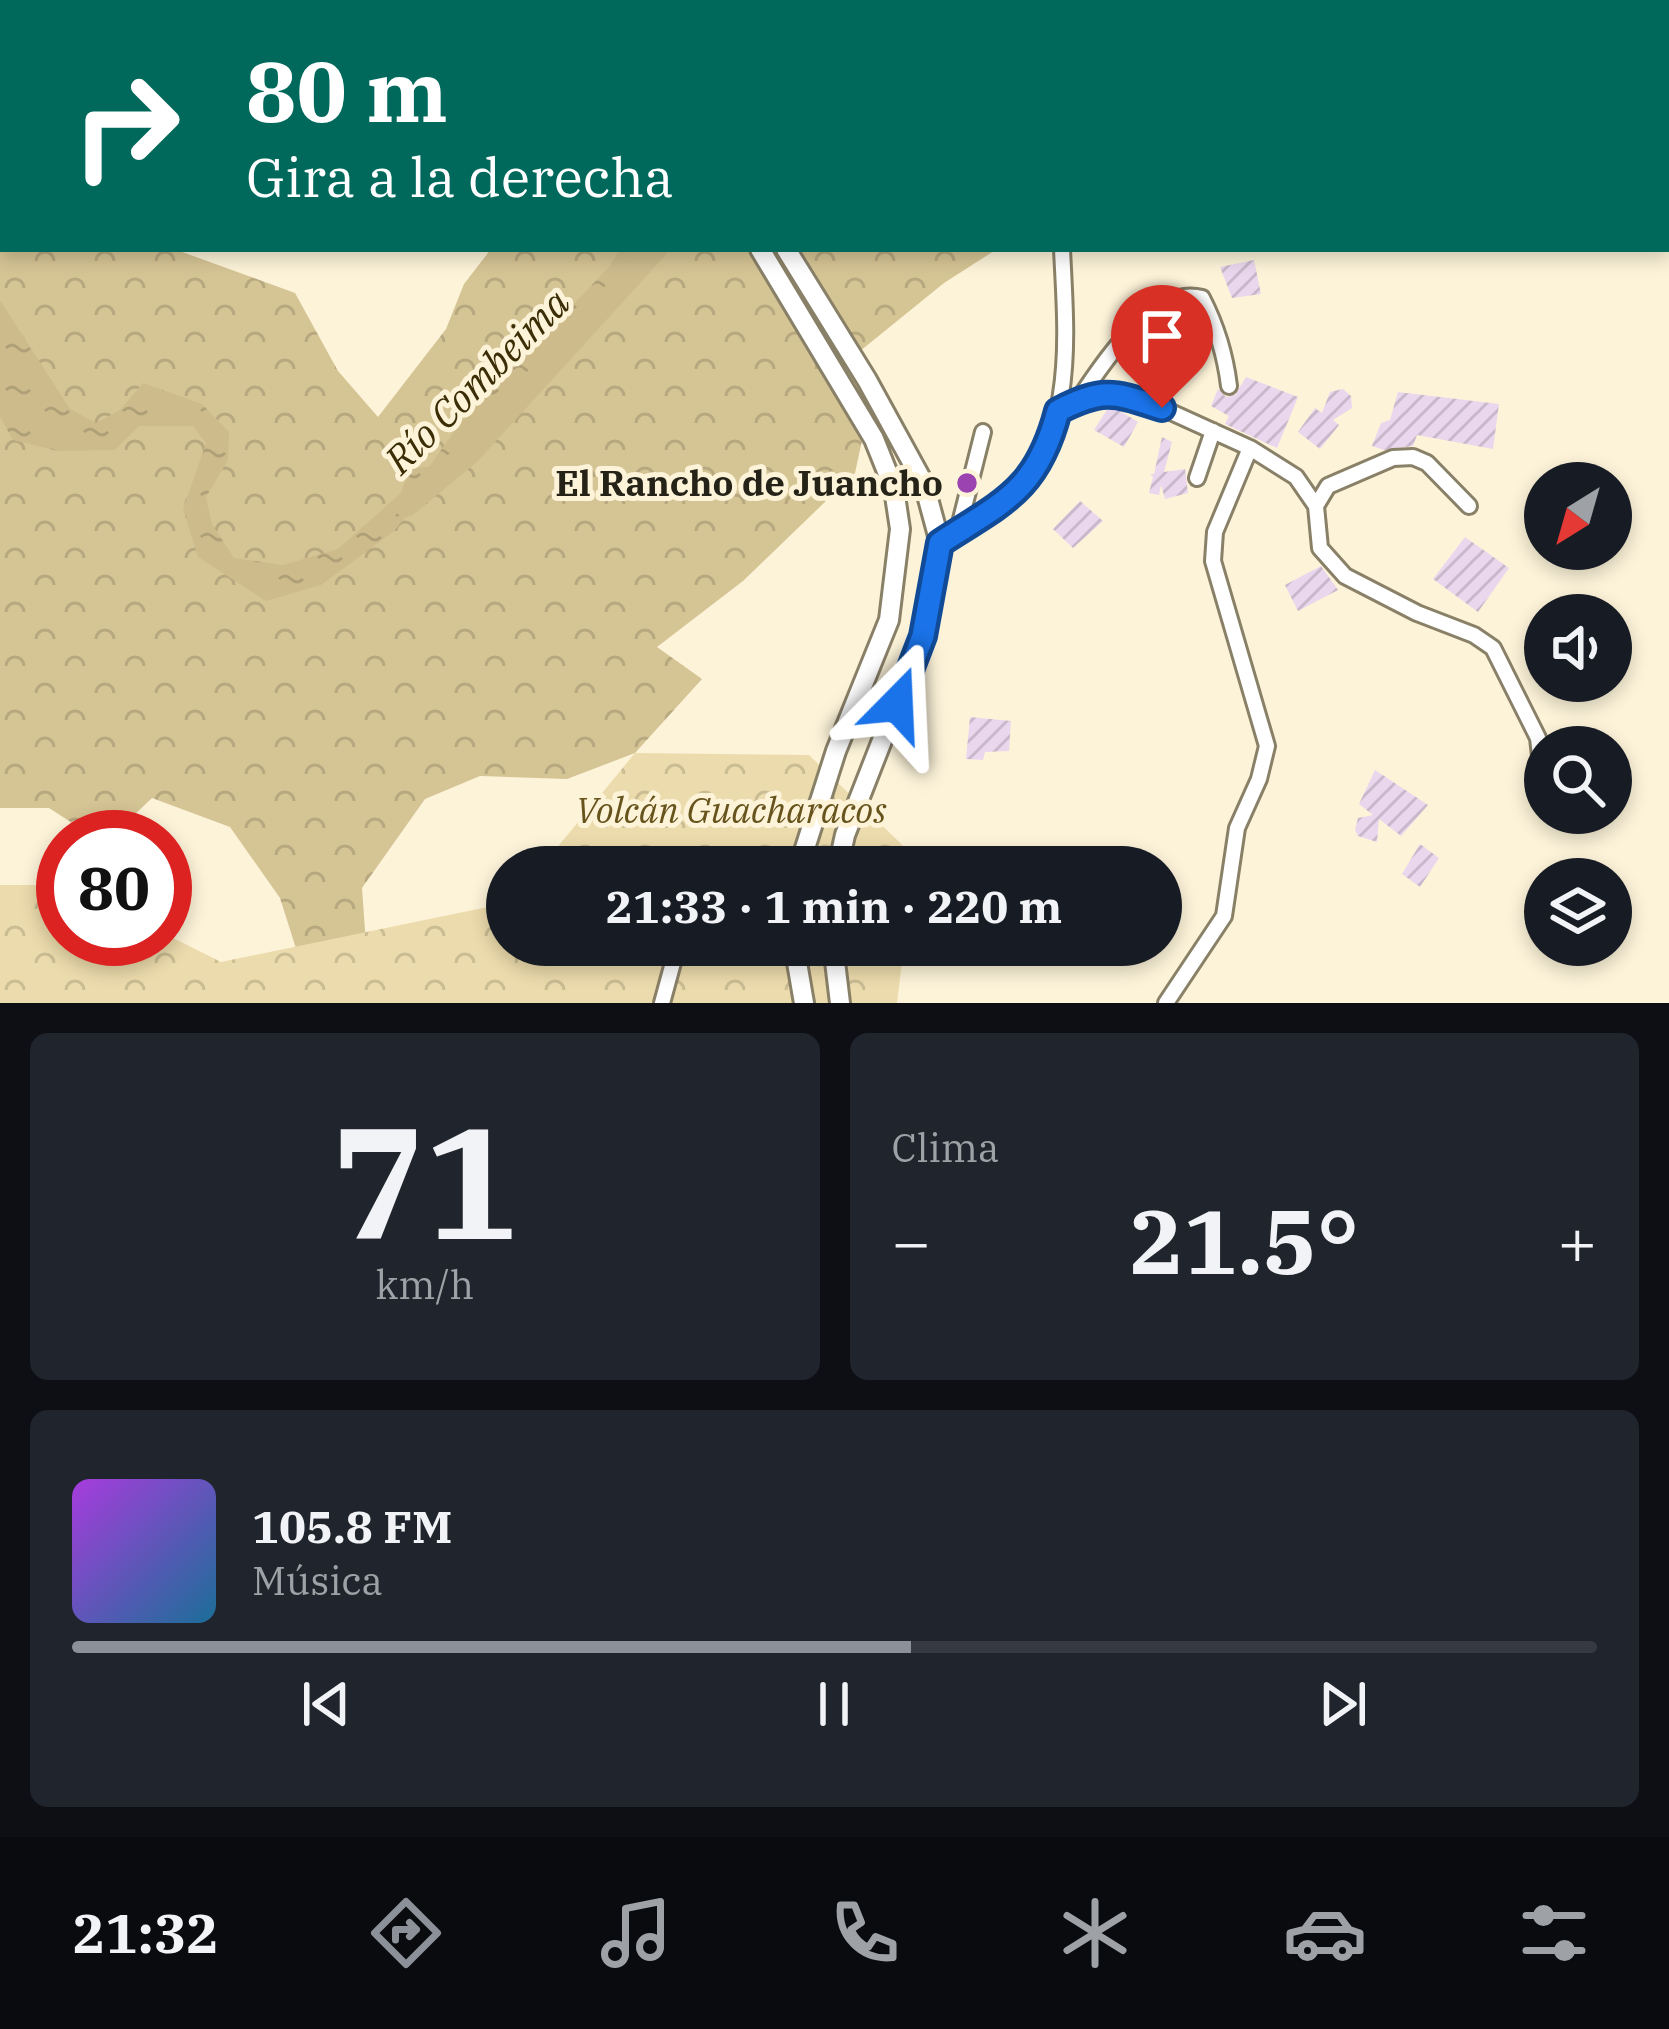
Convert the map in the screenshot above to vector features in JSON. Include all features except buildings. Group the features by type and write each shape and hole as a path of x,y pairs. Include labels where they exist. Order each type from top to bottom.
{"highway":[{"path":"762,252 874,439 894,489 900,529 889,620 836,751 806,846"},
{"path":"789,252 924,484 940,543 923,636 842,846"},
{"path":"797,966 804,1003"},
{"path":"836,966 840,1003"}],"street":[{"path":"940,543 1001,507 1024,484 1052,436 1066,369 1062,252"},
{"path":"1078,400 1131,329 1163,305 1187,295 1202,298 1214,322 1225,352 1229,386"},
{"path":"1058,411 1078,400 1112,392 1162,408 1250,448 1296,477 1316,506 1320,548 1346,576 1493,648 1532,726"},
{"path":"1197,478 1213,431"},
{"path":"958,531 983,432"},
{"path":"1166,1003 1224,916 1237,829 1267,746 1213,561 1215,532 1250,448"},
{"path":"1316,506 1328,486 1393,458 1427,463 1469,506"},
{"path":"662,1003 675,966"}],"green space":[{"path":"0,252 182,252 295,293 338,371 378,417 446,329 464,284 489,252 992,252 944,283 849,360 869,408 855,473 743,581 657,647 702,679 635,753 567,779 480,776 425,799 362,888 367,958 299,958 280,898 230,827 152,798 139,810 0,808"},
{"name":"Volcán Guacharacos","path":"635,753 809,755 903,846 558,846"},
{"name":"Volcán Guacharacos","path":"0,885 36,885 36,966 192,966 192,948 221,962 486,907 486,966 901,966 897,1003 0,1003"}],"water":[{"path":"618,252 636,252 454,455 394,531 321,585 266,601 198,557 183,509 206,443 193,426 139,426 115,450 58,451 13,440 0,417 0,300 70,409 96,423 120,410 143,383 202,404 229,432 228,460 206,497 212,524 234,558 283,565 338,549 401,493 410,468 429,467 458,426"}],"waterway":[{"name":"Río Combeima","path":"406,505 469,453 652,252"}],"place":[{"name":"El Rancho de Juancho","path":"967,483"}],"route":[{"path":"897,704 923,636 940,543 1001,507 1024,484 1052,436 1058,411 1078,400 1112,392 1162,408"}]}
